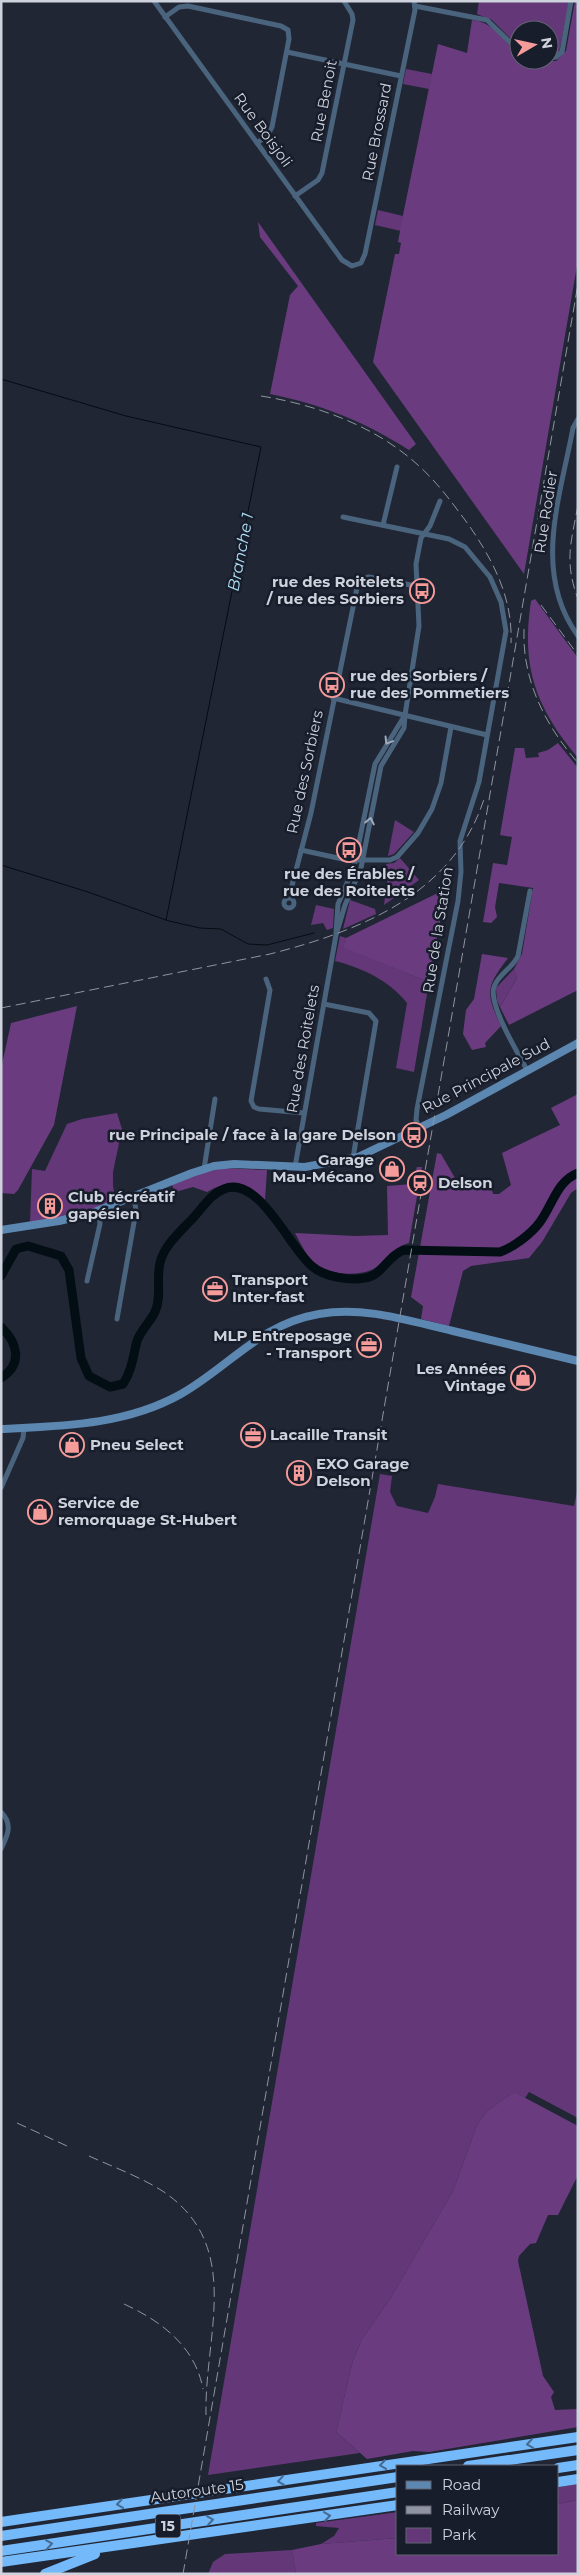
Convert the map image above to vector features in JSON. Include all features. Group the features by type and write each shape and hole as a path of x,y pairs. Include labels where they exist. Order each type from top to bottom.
{"highway":[{"path":"1,2522 578,2437"},
{"path":"475,2465 578,2450"},
{"path":"431,2458 490,2463"},
{"path":"559,2468 578,2465"},
{"name":"Autoroute 15","path":"1,2536 396,2477"},
{"path":"559,2482 578,2479"},
{"name":"Autoroute 15","path":"1,2551 396,2492"},
{"path":"1,2562 396,2505"},
{"path":"45,2574 74,2560 123,2546"}],"street":[{"name":"Rue Boisjoli","path":"154,1 342,260 349,265 357,265"},
{"name":"Rue Benoit","path":"296,196 318,180 322,173 353,20 352,14 344,1"},
{"path":"559,56 563,50 572,1"},
{"path":"414,4 487,20 509,41"},
{"name":"Rue Brossard","path":"357,265 365,254 414,4"},
{"path":"165,17 181,6 188,6 281,26 290,34 270,131 257,143"},
{"path":"287,52 401,76"},
{"name":"Rue Rodier","path":"578,419 573,428 550,554 552,574 562,610 578,636"},
{"path":"383,525 397,467"},
{"name":"Rue des Roitelets","path":"336,935 362,859 380,770 404,728 418,630 416,564 421,538 430,526 440,502"},
{"name":"Rue de la Station","path":"343,516 455,541 465,547 486,571 500,599 505,620 506,641 476,791 460,841 461,872 458,902 443,987 416,1109 416,1120 419,1128"},
{"name":"Rue des Sorbiers","path":"289,897 360,581 369,577 416,586"},
{"path":"333,698 487,735"},
{"name":"Rue des Roitelets","path":"295,1167 336,935 338,904 355,860 373,768 405,715"},
{"name":"Rue des Sorbiers","path":"301,850 355,860 393,859 418,833 429,815 439,790 451,727"},
{"path":"373,768 380,770"},
{"path":"527,1070 498,1010 493,992 497,981 514,965 518,956 530,891"},
{"path":"266,979 270,990 251,1101 254,1107 259,1109 304,1113"},
{"path":"324,1004 369,1013 376,1021 353,1158"},
{"name":"Rue Principale Sud","path":"1,1230 59,1222 99,1211 204,1169 229,1164 295,1167 322,1165 353,1158 419,1128 578,1042"},
{"path":"204,1169 204,1159 215,1099"},
{"path":"117,1319 136,1211 134,1197"},
{"path":"87,1280 100,1224 99,1211"},
{"path":"1,1429 94,1422 144,1411 194,1386 251,1342 275,1328 305,1317 334,1312 376,1314 578,1361"},
{"path":"1,1488 23,1438 24,1428"},
{"path":"1,1812 8,1820 9,1828 1,1849"}],"green space":[{"path":"479,1 569,1 559,53 559,20 509,20 509,37 492,20 477,14"},
{"path":"406,69 432,74 429,89 403,84"},
{"path":"378,210 403,216 401,231 375,225"},
{"path":"395,820 414,832 394,854 388,856"},
{"path":"400,858 419,880 384,905 388,874 386,864 394,863"},
{"path":"350,900 375,909 376,914 343,929"},
{"path":"316,905 334,909 333,928 327,930 323,923 311,925"},
{"path":"340,936 346,938 345,948 429,982 414,1072 396,1068 407,1003 383,981 355,967 335,961"},
{"path":"514,969 517,978 500,1007 497,1001 496,988"},
{"path":"117,1113 122,1129 113,1172 116,1201 92,1211 30,1223 32,1169 45,1171 67,1124 82,1119"},
{"path":"380,1474 392,1476 390,1492 397,1506 428,1513 438,1484 574,1506 578,1487 578,2118 529,2092 525,2098 518,2094 511,2094 487,2111 477,2125 453,2191 390,2299 362,2339 353,2360 336,2432 360,2453 208,2475"},
{"path":"578,2484 578,2500 559,2504 559,2487"},
{"path":"396,2512 396,2538 321,2544 334,2536 339,2528 316,2526 316,2523"},
{"path":"292,2550 296,2574 208,2574 213,2562 225,2554"}],"shaded area":[{"path":"575,1 578,1 578,260 524,574 373,362 395,254 399,254 401,243 398,242 403,215 438,44 467,53 472,20 492,28 509,45 509,70 559,70 559,58 566,51"},
{"path":"258,222 416,444 409,450 376,431 342,415 307,403 270,394 290,295 298,286 260,237"},
{"path":"535,599 578,658 578,758 551,721 535,685 530,666 528,624 531,601"},
{"path":"558,743 578,768 578,990 509,1025 500,1007 517,978 514,969 522,954 533,888 499,883 495,907 497,917 491,923 483,922 493,863 507,865 512,837 500,835 515,748 524,748 526,758 539,757 538,753 548,750"},
{"path":"446,889 429,982 344,948 346,938"},
{"path":"482,954 508,958 495,976 490,990 492,1005 501,1026 485,1043 486,1047 472,1050 463,1034 466,1010 474,999"},
{"path":"77,1006 54,1125 18,1190 14,1194 1,1193 1,1069 11,1023"},
{"path":"578,1094 578,1188 571,1193 542,1242 529,1258 471,1266 463,1271 449,1326 421,1319 423,1306 411,1297 437,1153 441,1154 462,1190 490,1181 493,1194 499,1194 511,1185 502,1153 560,1125 551,1108"},
{"path":"417,1167 422,1167 409,1243 399,1247 380,1265 362,1273 346,1274 330,1271 317,1265 310,1259 295,1233 355,1236 388,1235 387,1186 412,1184"},
{"path":"223,1168 267,1170 265,1200 251,1190 237,1185 223,1185 207,1192 193,1187 175,1192 172,1185 200,1173"},
{"path":"511,2094 518,2094 578,2126 578,2175 558,2215 548,2215 536,2243 530,2244 519,2256 518,2261 543,2376 554,2392 551,2397 555,2410 578,2409 578,2427 429,2452 413,2451 367,2459 336,2432 353,2360 362,2339 390,2299 453,2191 477,2125 487,2111"},
{"path":"578,2500 578,2574 296,2574 292,2550 321,2544 396,2538 396,2555 559,2555 559,2504"}],"waterway":[{"name":"Branche 1","path":"1,379 126,416 261,447 166,920"},
{"path":"1,865 88,892 169,921 200,928 221,929 248,944 267,945 314,933"},
{"path":"1,1276 16,1249 28,1246 61,1256 69,1270 81,1358 89,1376 110,1387 123,1384 130,1369 137,1341 155,1312 158,1300 159,1269 165,1250 208,1201 224,1189 237,1187 250,1193 262,1203 313,1267 338,1277 359,1279 371,1276 381,1270 394,1256 404,1250 500,1252 505,1250 522,1240 536,1227 545,1215 560,1187 578,1173"},
{"path":"1,1327 7,1333 16,1353 13,1366 1,1378"}],"railway":[{"path":"183,2574 578,284"},
{"path":"578,375 578,406"},
{"path":"261,396 304,405 346,420 385,440 419,466 445,494 486,551 505,595 509,610 511,643"},
{"path":"578,505 570,552 571,574 578,599"},
{"path":"541,605 578,655"},
{"path":"524,629 524,648 527,666 538,701 555,733 578,763"},
{"path":"1,1008 270,954 304,945 370,920 400,903 428,883 451,859 471,830 485,796"},
{"path":"17,2123 67,2146"},
{"path":"89,2156 164,2192 189,2214 204,2239 212,2266 214,2294 206,2415"},
{"path":"124,2304 151,2318 174,2337 192,2360 199,2374 203,2389"}],"place":[{"name":"rue des Roitelets / rue des Sorbiers","path":"422,591"},
{"name":"rue des Sorbiers / rue des Pommetiers","path":"332,685"},
{"name":"rue des Érables / rue des Roitelets","path":"349,850"},
{"name":"rue Principale / face à la gare Delson","path":"414,1135"},
{"name":"Garage Mau-Mécano","path":"392,1169"},
{"name":"Delson","path":"420,1183"},
{"name":"Club récréatif gapésien","path":"50,1206"},
{"name":"Transport Inter-fast","path":"215,1289"},
{"name":"MLP Entreposage - Transport","path":"369,1345"},
{"name":"Les Années Vintage","path":"523,1378"},
{"name":"Lacaille Transit","path":"253,1435"},
{"name":"Pneu Select","path":"72,1445"},
{"name":"EXO Garage Delson","path":"299,1473"},
{"name":"Service de remorquage St-Hubert","path":"40,1512"}]}
